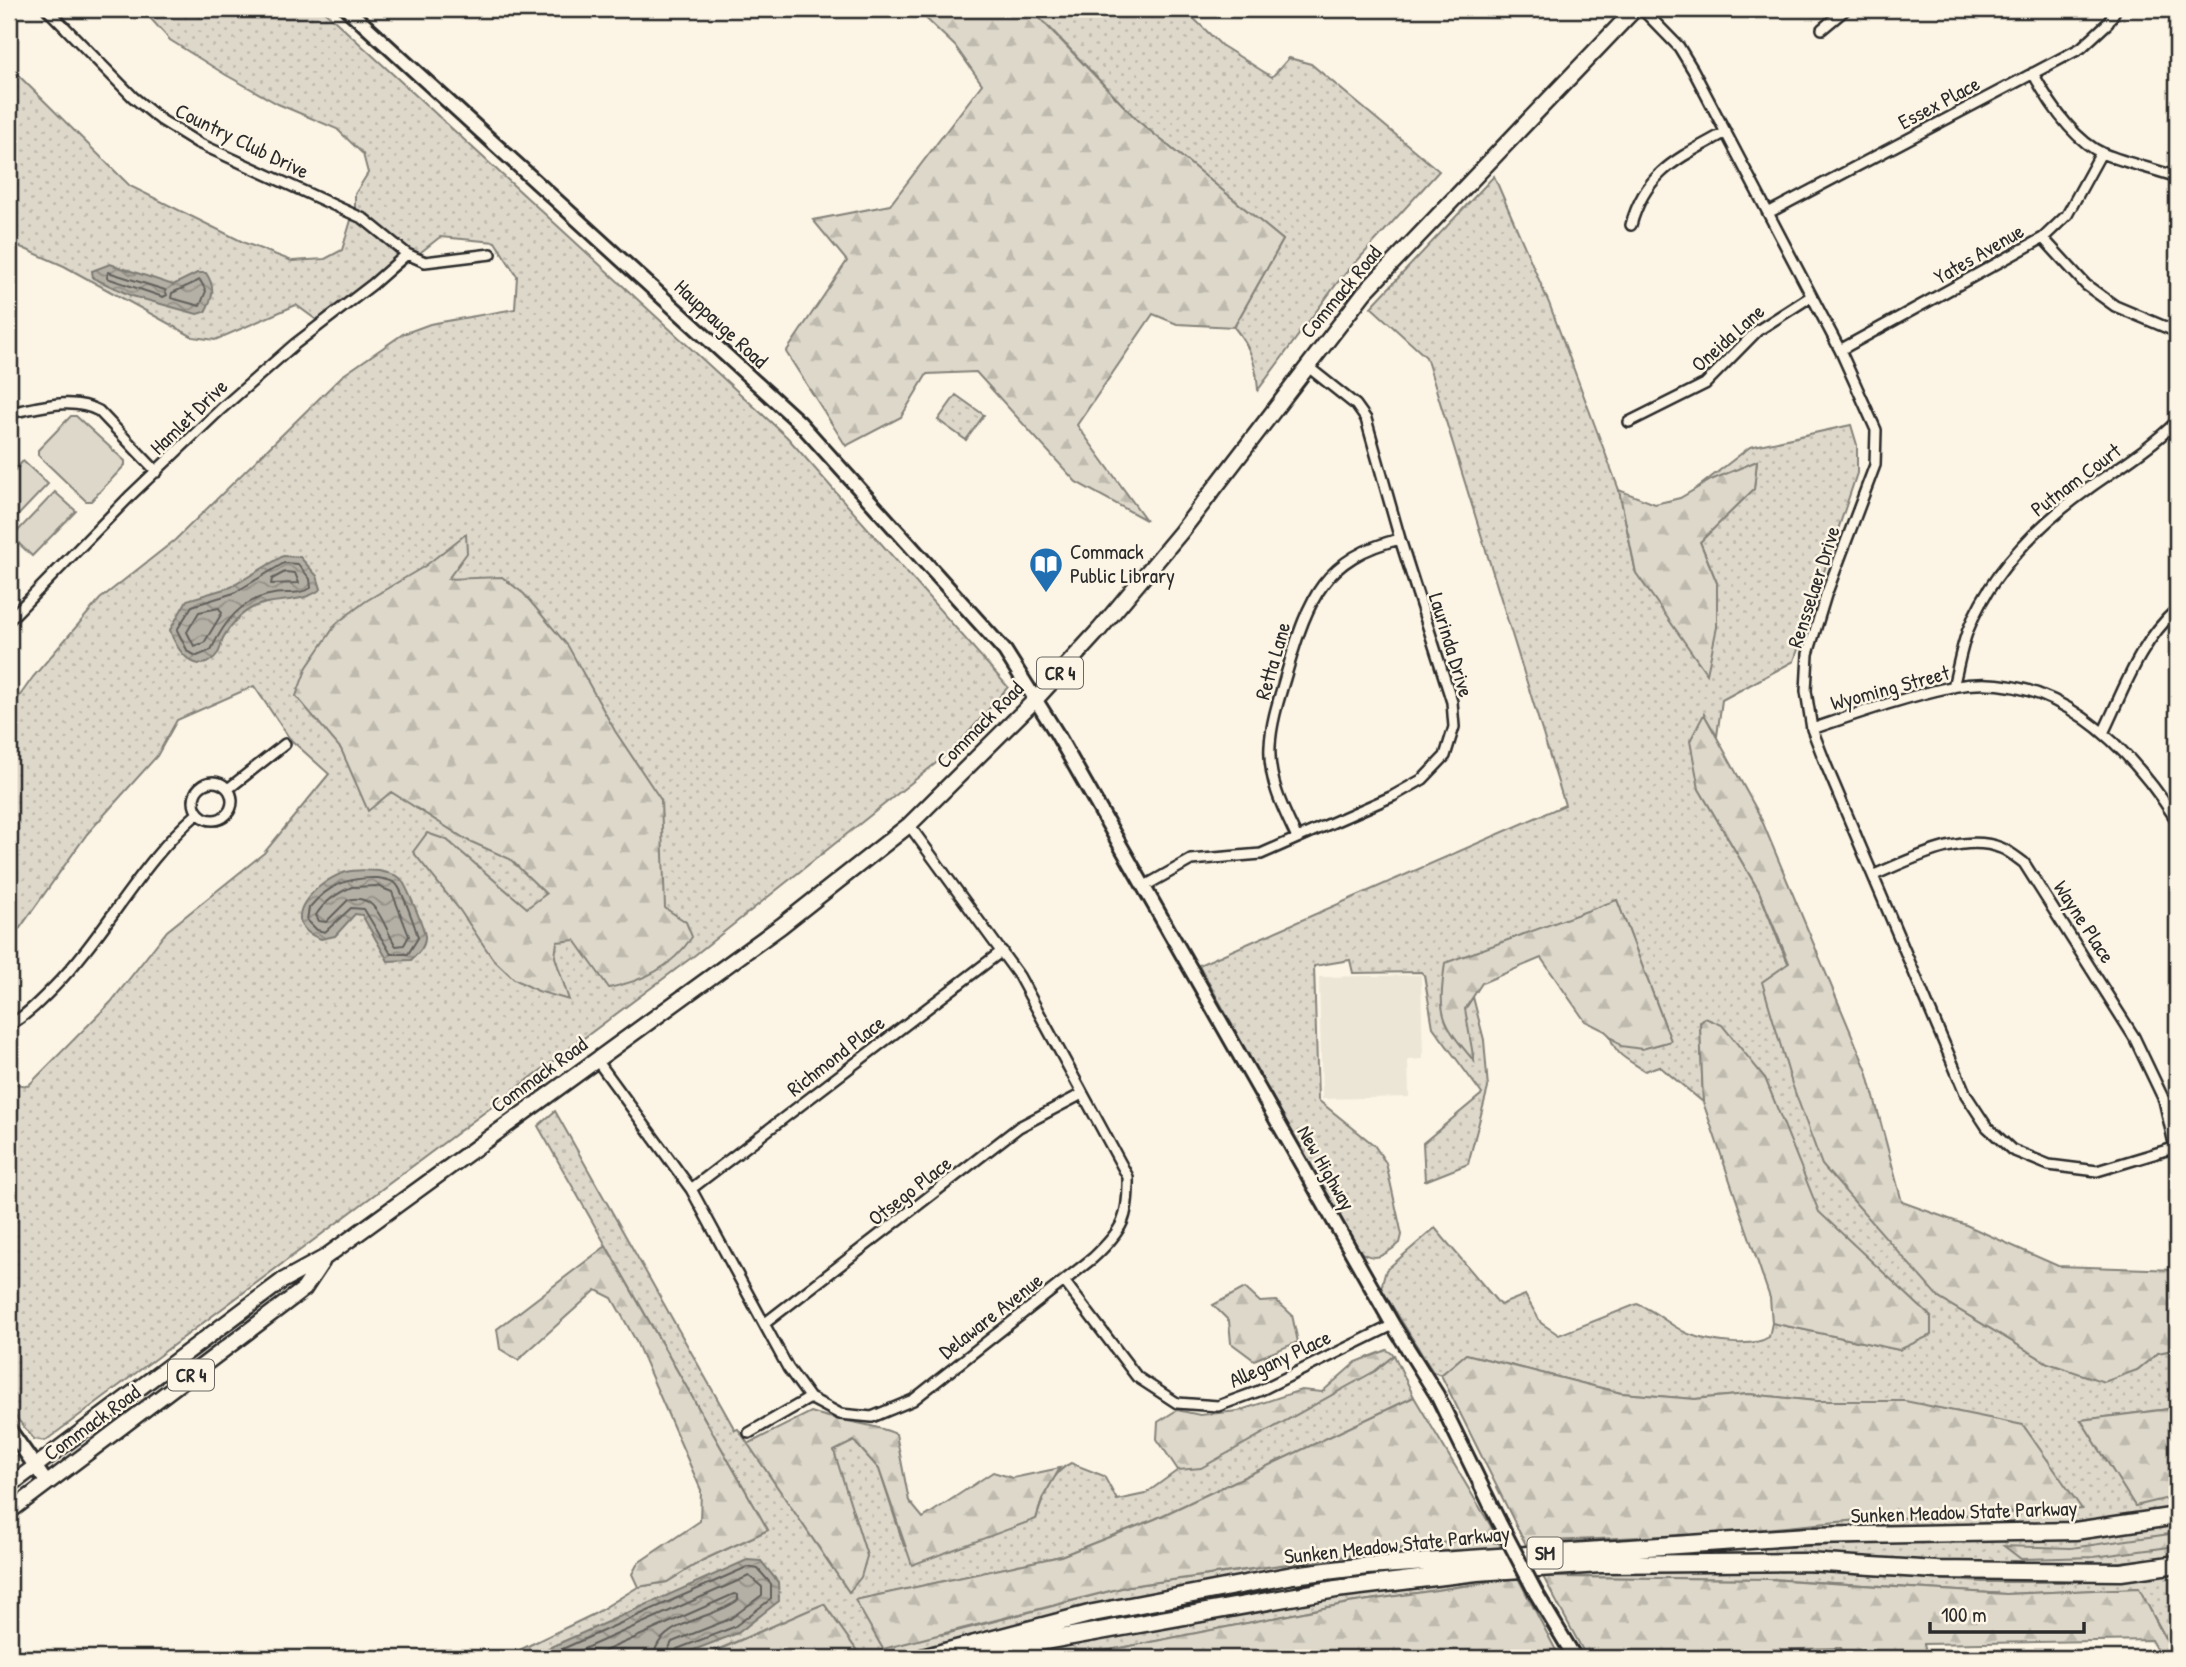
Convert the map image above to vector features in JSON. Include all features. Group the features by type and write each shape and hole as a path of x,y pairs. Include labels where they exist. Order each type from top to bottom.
{"highway":[{"name":"Sunken Meadow State Parkway","path":"922,1658 1093,1613 1268,1580 1367,1566 1808,1536 2075,1531 2177,1516"},
{"name":"Sunken Meadow State Parkway","path":"981,1658 1044,1641 1322,1591 1477,1572 1601,1564 1807,1562 1937,1570 2121,1572 2177,1564"}],"main road":[{"name":"Commack Road","path":"9,1486 282,1282 324,1258 781,926 909,825 1036,699 1181,532 1364,293 1635,9"},
{"name":"Commack Road","path":"9,1512 304,1289 324,1258"}],"street":[{"name":"Country Club Drive","path":"47,9 133,97 160,120 198,143 364,219 407,254"},
{"name":"Hauppauge Road","path":"347,9 800,424 1005,651 1036,699"},
{"name":"Rensselaer Drive","path":"1642,9 1679,47 1840,350 1876,430 1875,465 1826,595 1808,654 1806,691 1812,729 1966,1095 1987,1126 2011,1150 2049,1165 2096,1171 2176,1147"},
{"path":"1822,29 1846,9"},
{"name":"Essex Place","path":"1768,213 2081,48 2108,23 2116,9"},
{"path":"2033,72 2048,102 2067,124 2101,153 2177,177"},
{"path":"1631,225 1638,199 1652,181 1671,163 1726,132"},
{"name":"Yates Avenue","path":"1840,350 2043,238 2067,215 2101,153"},
{"path":"2043,238 2086,285 2115,306 2177,332"},
{"path":"407,254 425,262 491,254"},
{"name":"Hamlet Drive","path":"9,620 157,472 275,361 407,254"},
{"name":"Oneida Lane","path":"1629,422 1705,384 1757,331 1810,297"},
{"name":"Laurinda Drive","path":"1143,887 1191,860 1261,854 1393,796 1423,779 1446,756 1454,727 1452,702 1400,539 1366,419 1356,405 1307,366"},
{"path":"9,413 60,404 89,406 99,411 157,472"},
{"name":"Putnam Court","path":"1953,687 1968,631 1988,590 2006,564 2046,521 2150,447 2177,421"},
{"name":"Retta Lane","path":"1297,838 1274,788 1270,747 1280,695 1304,614 1322,584 1340,566 1380,544 1400,539"},
{"path":"2104,731 2136,662 2154,632 2177,609"},
{"name":"Wyoming Street","path":"1812,729 1953,687 1995,686 2043,694 2104,731 2177,821"},
{"name":"New Highway","path":"1036,699 1393,1325 1437,1395 1536,1593 1575,1658"},
{"path":"228,789 285,744"},
{"path":"197,814 193,798 201,787 214,782 228,789"},
{"path":"197,814 216,820 224,816 231,807 228,789"},
{"path":"9,1025 30,1010 81,958 173,836 197,814"},
{"name":"Delaware Avenue","path":"596,1059 691,1189 788,1368 810,1398 840,1413 872,1417 914,1400 1119,1234 1129,1206 1128,1177 1025,987 1002,951 909,825"},
{"name":"Wayne Place","path":"1874,875 1926,853 1967,844 2000,847 2024,863 2134,1037 2164,1100 2176,1147"},
{"name":"Richmond Place","path":"691,1189 1002,951"},
{"name":"Otsego Place","path":"764,1324 1019,1127 1082,1094"},
{"name":"Allegany Place","path":"1063,1281 1137,1377 1177,1403 1218,1406 1259,1391 1393,1325"},
{"path":"749,1433 810,1398"},
{"path":"9,1429 47,1483"}],"shaded area":[{"path":"1421,975 1423,1059 1408,1060 1409,1097 1322,1099 1319,977"}],"green space":[{"path":"142,9 322,9 787,437 1008,687 955,748 695,955 45,1441 34,1439 9,1409 9,1083 28,1086 111,1002 167,931 264,853 329,774 290,739 254,686 177,720 157,756 87,834 20,928 9,937 9,711 33,677 100,599 175,540 342,376 403,334 430,324 515,309 517,276 495,242 440,237 326,327 296,305 215,340 193,337 64,266 9,242 9,66 130,186 245,243 292,261 325,259 342,250 355,207 355,194 368,173 363,154 337,129 278,104 170,40"},
{"path":"916,9 1031,9 1138,121 1283,240 1234,327 1177,324 1153,314 1077,425 1146,520 1076,482 976,372 927,374 901,417 846,446 786,352 847,261 813,220 890,205 982,84 955,46"},
{"path":"985,9 1184,9 1221,45 1272,77 1289,58 1311,64 1439,171 1338,282 1258,390 1252,356 1234,327 1283,240 1138,121 1049,27"},
{"path":"1494,176 1549,303 1619,490 1636,573 1717,627 1717,583 1700,542 1754,489 1757,461 1697,488 1750,447 1851,425 1857,445 1857,473 1794,661 1722,700 1717,736 1704,715 1699,789 1759,891 1780,945 1939,1298 2048,1363 2137,1370 2158,1353 2177,1349 2177,1408 2081,1420 2135,1505 2177,1496 2177,1510 2058,1523 1569,1545 1559,1541 1712,1534 1858,1520 2082,1509 1816,1401 1748,1394 1695,1399 1621,1393 1466,1354 1441,1375 1433,1372 1381,1288 1386,1270 1435,1228 1500,1305 1525,1295 1541,1323 1559,1335 1637,1304 1686,1333 1712,1340 1743,1343 1762,1340 1769,1337 1772,1323 1899,1350 1931,1317 1818,1212 1765,1078 1700,1023 1703,1102 1659,1066 1645,1071 1623,1057 1616,1049 1610,1036 1624,1045 1639,1048 1671,1041 1617,900 1445,964 1465,1009 1473,997 1484,1040 1488,1088 1468,1164 1425,1181 1423,1143 1482,1094 1433,1027 1424,975 1421,972 1353,973 1350,960 1314,966 1318,1100 1374,1145 1386,1163 1402,1235 1400,1243 1388,1252 1373,1257 1356,1249 1199,965 1565,805 1426,357 1371,307"},
{"path":"956,395 984,415 966,440 938,420"},
{"path":"71,416 76,416 125,461 125,465 91,501 86,501 38,455 38,450"},
{"path":"23,461 48,484 9,525 9,477"},
{"path":"1757,461 1754,489 1700,542 1717,583 1717,627 1707,674 1636,573 1619,490 1655,504 1680,498 1711,480"},
{"path":"55,492 76,511 32,556 12,537"},
{"path":"466,534 467,553 448,579 502,577 524,594 568,646 615,731 661,800 665,908 686,922 692,937 666,965 646,977 609,988 575,940 557,942 555,957 569,1000 538,991 514,979 493,959 459,909 413,852 427,833 447,840 527,908 546,894 510,859 467,840 391,792 368,811 341,749 296,696 307,667 337,623 366,601 425,566"},
{"path":"1704,714 1760,816 1867,1071 1902,1202 1966,1225 2058,1266 2177,1270 2177,1349 2158,1353 2137,1370 2104,1382 2048,1363 1939,1298 1822,1165 1792,1084 1762,982 1789,963 1759,891 1699,789 1690,741"},
{"path":"1617,900 1671,1041 1642,1049 1621,1046 1605,1031 1585,1021 1541,958 1482,983 1465,1009 1474,1061 1454,1036 1444,1016 1442,995 1445,963"},
{"path":"1705,1018 1722,1025 1765,1078 1819,1212 1931,1317 1931,1335 1899,1350 1772,1323 1770,1298 1703,1102 1700,1023"},
{"path":"555,1111 735,1430 738,1429 849,1592 867,1556 833,1451 854,1441 879,1469 904,1546 1036,1519 1053,1479 1071,1463 1104,1476 1117,1500 1145,1494 1178,1470 1375,1371 1394,1355 1414,1397 1155,1519 1061,1556 856,1600 942,1635 1129,1586 1469,1539 1499,1543 1502,1549 1384,1559 1267,1577 1034,1623 927,1650 884,1657 862,1658 824,1604 698,1658 503,1658 594,1614 638,1587 667,1582 703,1560 768,1530 538,1126"},
{"path":"606,1246 768,1530 703,1560 667,1582 638,1587 632,1574 638,1563 700,1521 701,1490 635,1339 612,1298 596,1290 518,1360 500,1349 497,1329"},
{"path":"1245,1288 1260,1302 1277,1301 1292,1315 1298,1342 1254,1360 1231,1343 1229,1321 1213,1305"},
{"path":"1387,1350 1394,1355 1375,1371 1201,1468 1178,1470 1157,1439 1158,1422 1177,1410 1200,1415 1238,1411 1301,1390 1322,1392 1356,1362"},
{"path":"1466,1354 1621,1393 1695,1399 1748,1394 1816,1401 1905,1401 2023,1425 2082,1509 1858,1520 1712,1534 1550,1541 1526,1545 1441,1375"},
{"path":"1414,1397 1501,1543 1469,1539 1129,1586 883,1649 855,1600 1061,1556 1155,1519"},
{"path":"2177,1408 2177,1496 2135,1506 2081,1420"},
{"path":"811,1412 896,1434 909,1501 923,1518 993,1472 1013,1478 1060,1468 1042,1499 1036,1519 912,1565 879,1469 854,1441 834,1451 867,1556 861,1577 849,1592 748,1444"},
{"path":"2177,1524 2177,1557 2087,1565 1976,1566 1764,1557 1764,1548 2085,1534"},
{"path":"2177,1533 2177,1546 2094,1557 2021,1559 2004,1546 2071,1548"},
{"path":"1734,1567 1983,1582 2074,1582 2177,1573 2177,1658 2138,1588 2006,1594 1768,1579 1551,1577 1541,1573"},
{"path":"1541,1573 1551,1577 1768,1579 2006,1594 2139,1588 2175,1658 2161,1658 2151,1640 1924,1644 1928,1658 1845,1658 1841,1648 1715,1651 1716,1658 1587,1658"},
{"path":"1516,1574 1518,1578 1349,1603 1070,1658 1015,1658 1202,1619"},
{"path":"1518,1578 1560,1658 1371,1658 1333,1655 1331,1658 1070,1658 1349,1603"},
{"path":"824,1604 862,1658 700,1658 814,1608"}],"water":[{"path":"110,264 173,285 197,273 206,273 212,288 210,302 205,312 197,314 132,296 93,278 92,271"},
{"path":"283,556 300,557 317,576 321,589 305,597 262,604 249,610 229,629 219,651 210,661 203,664 188,659 177,646 170,630 187,600 231,587"},
{"path":"350,871 393,874 403,881 422,926 424,945 411,960 388,961 362,915 355,914 335,936 321,939 307,932 301,922 300,912 305,902 324,883"},
{"path":"747,1560 761,1561 778,1582 779,1601 738,1633 673,1658 526,1658"}],"place":[{"name":"Commack Public Library","path":"1046,594"}]}
